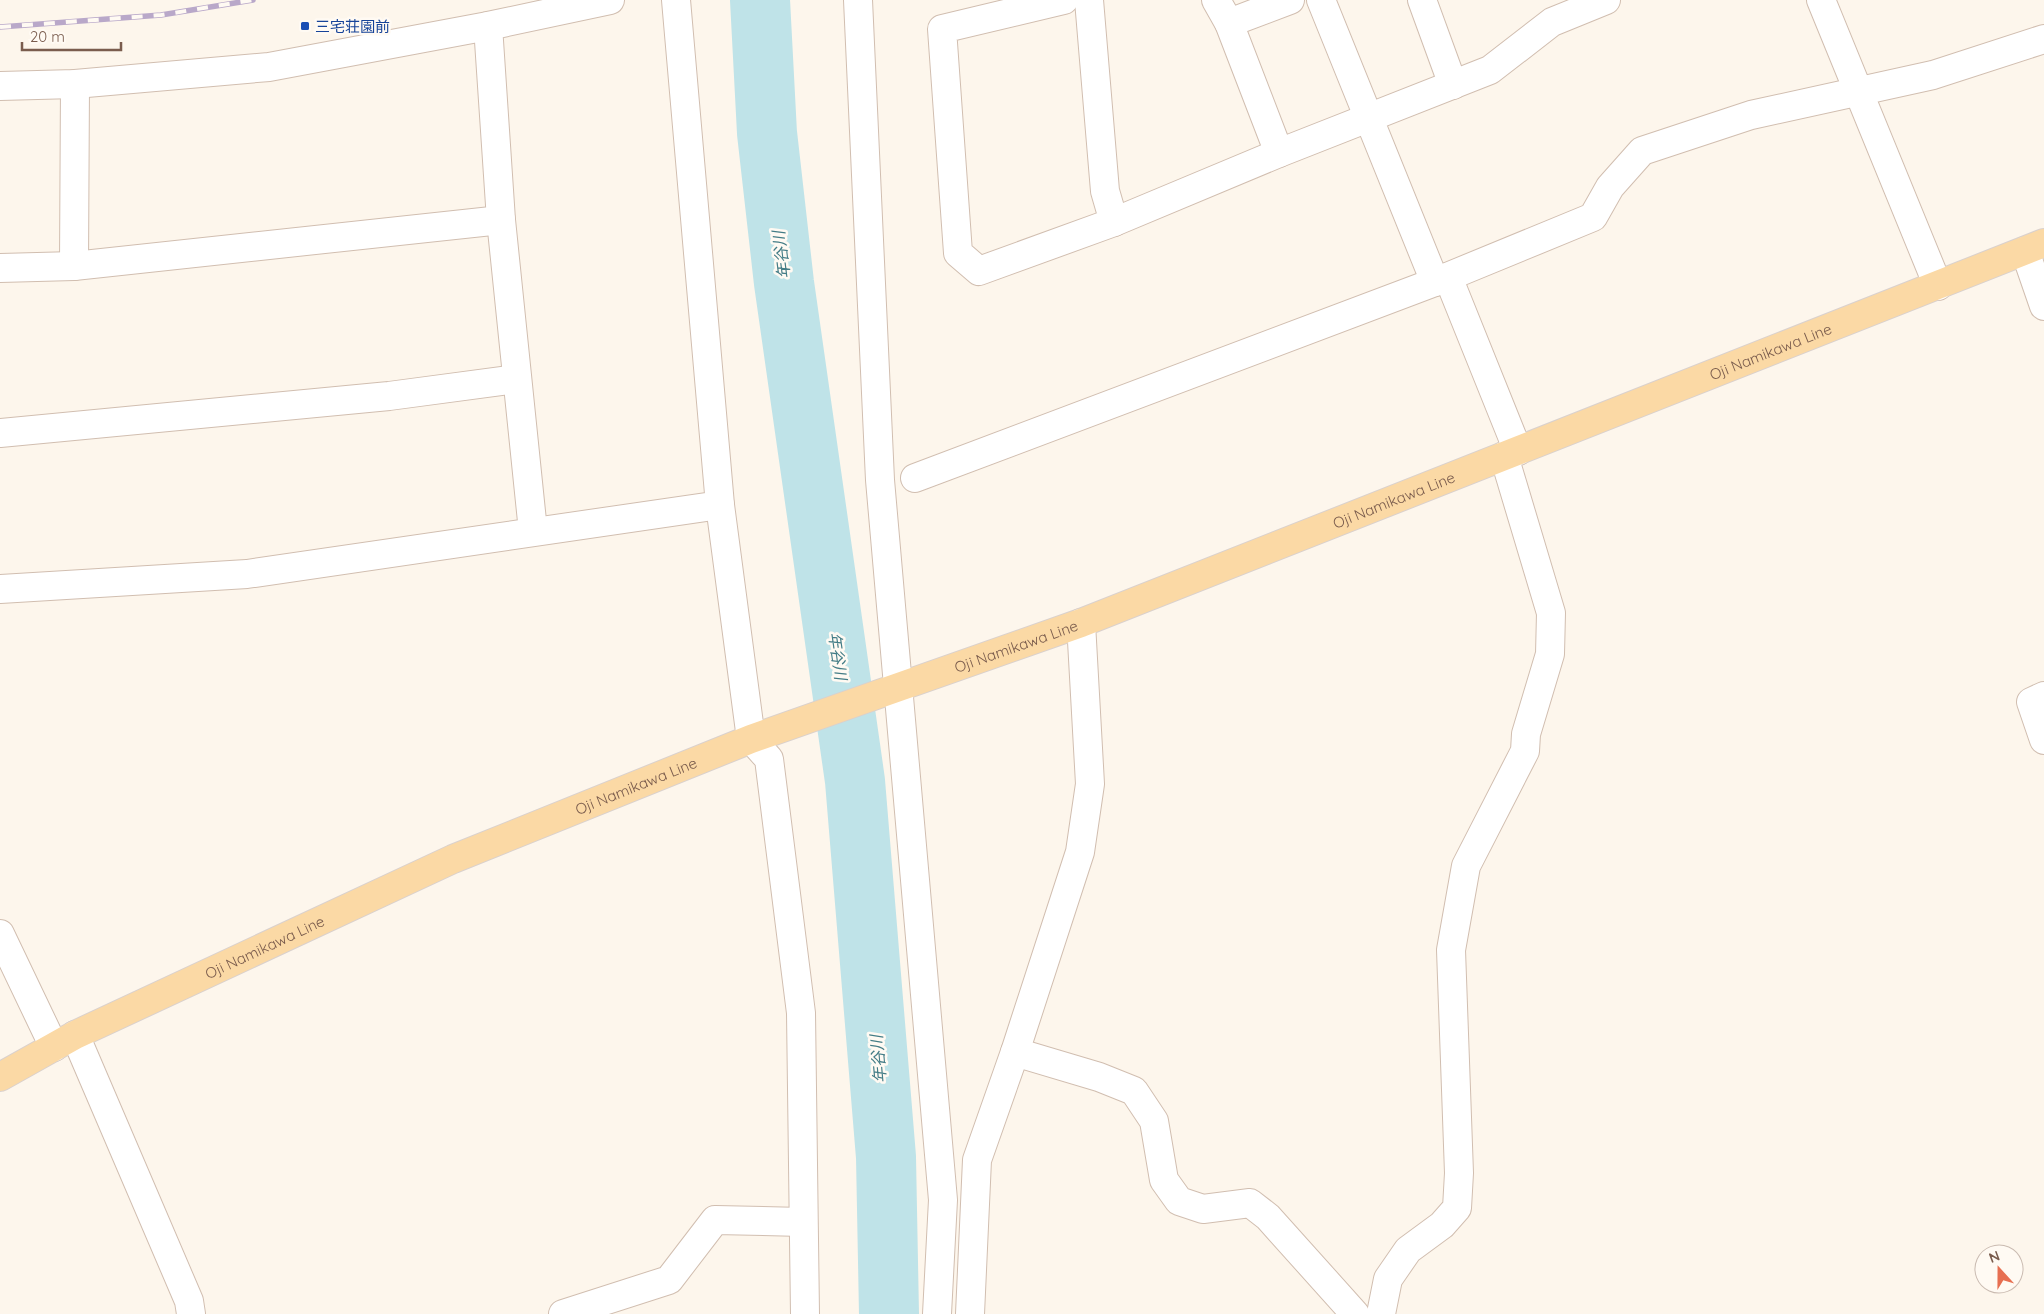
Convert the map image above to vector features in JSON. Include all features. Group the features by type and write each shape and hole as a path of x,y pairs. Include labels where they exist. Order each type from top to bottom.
{"main road":[{"name":"Oji Namikawa Line","path":"0,1077 65,1041 453,859 751,740 1081,623 2034,247"}],"street":[{"path":"0,86 74,84 269,67 488,26 610,0"},
{"path":"676,0 720,504 751,740 770,759 800,1013 805,1314"},
{"path":"858,0 890,691 944,1200 937,1314"},
{"path":"1064,0 942,29 958,253 979,271 1114,222 1279,153 1490,70 1552,22 1606,0"},
{"path":"1089,0 1105,191 1114,222"},
{"path":"1279,153 1223,11 1290,0"},
{"path":"1321,0 1369,118 1442,280 1511,454 1551,613 1550,654 1526,734 1525,751 1466,866 1451,950 1458,1208 1442,1226 1408,1250 1388,1279 1381,1314"},
{"path":"1422,0 1453,85"},
{"path":"1821,0 1938,286"},
{"path":"488,26 501,220 533,531"},
{"path":"915,478 1442,280 1594,217 1610,187 1642,151 1751,115 1933,75 2044,39"},
{"path":"74,84 74,266"},
{"path":"0,268 74,266 501,220"},
{"path":"2034,247 2044,306"},
{"path":"0,434 389,396 517,378"},
{"path":"0,590 247,574 720,504"},
{"path":"970,1314 977,1160 1015,1052 1080,852 1090,784 1081,623"},
{"path":"2044,696 2031,702 2044,740"},
{"path":"0,934 65,1041 189,1301 191,1314"},
{"path":"1015,1052 1099,1076 1134,1091 1154,1121 1164,1180 1179,1201 1203,1209 1250,1203 1268,1217 1355,1314"},
{"path":"564,1314 668,1280 715,1220 803,1222"}],"waterway":[{"name":"年谷川","path":"760,0 767,133 784,283 855,781 886,1157 889,1314"}],"railway":[{"path":"0,27 161,15 253,0"}],"place":[{"name":"三宅荘園前","path":"305,26"}]}
